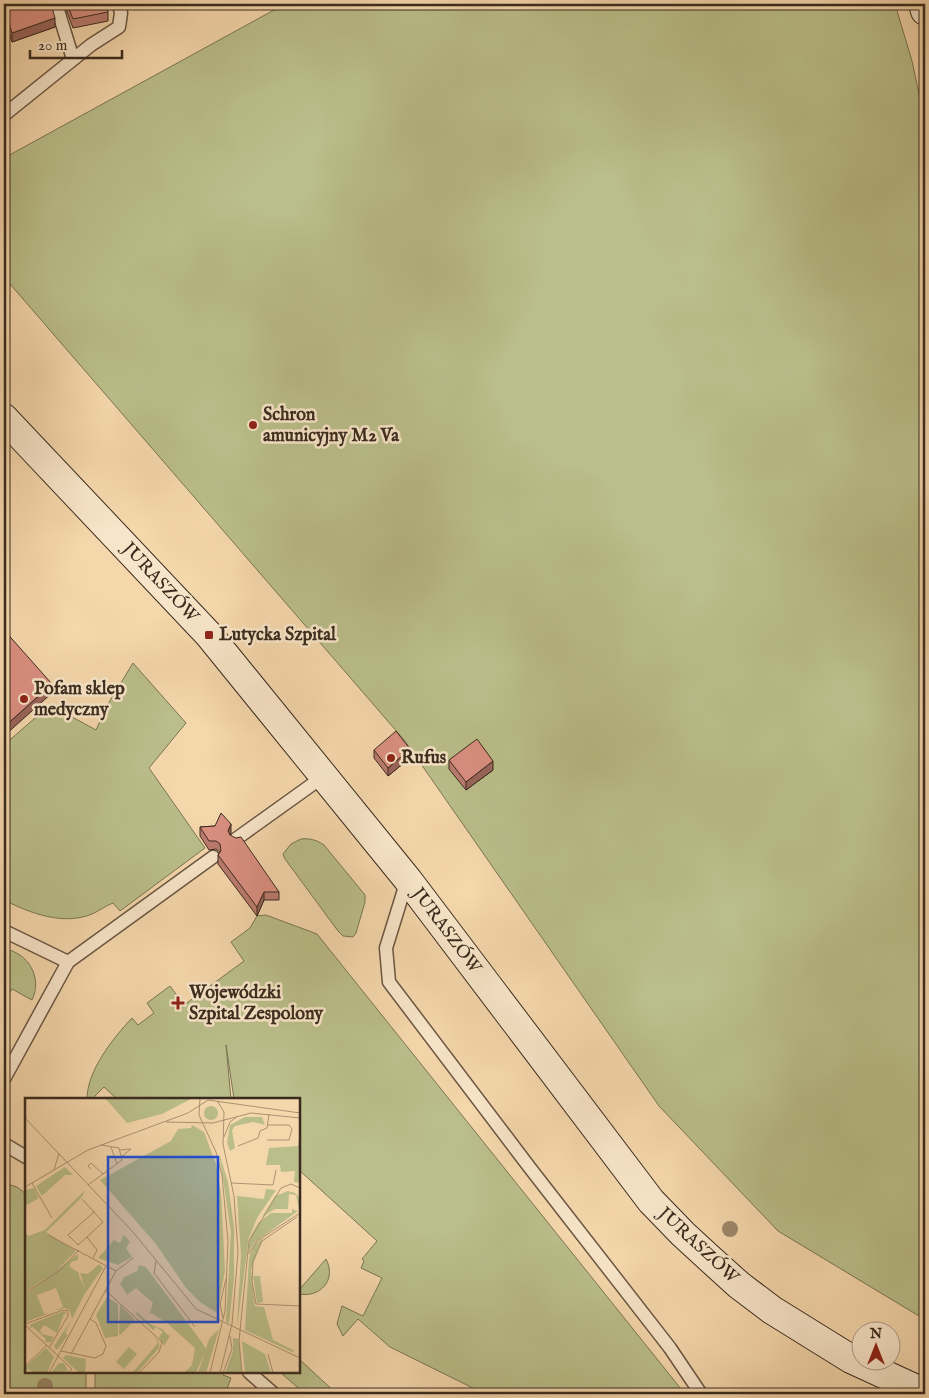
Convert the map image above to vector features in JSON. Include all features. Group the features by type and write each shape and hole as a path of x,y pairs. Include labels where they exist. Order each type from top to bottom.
{"street":[{"path":"923,4 925,11"},
{"name":"JURASZÓW","path":"4,418 209,635 408,880 621,1163 658,1208 739,1285 772,1310 829,1346 925,1393"}],"lane":[{"path":"56,4 73,59"},
{"path":"4,115 91,45 119,27 121,13 118,4"},
{"path":"236,840 324,776"},
{"path":"4,1079 68,962 213,856"},
{"path":"408,880 386,948 389,982 670,1348 701,1394"},
{"path":"4,931 68,962"},
{"path":"4,1144 25,1156"},
{"path":"250,1373 274,1394"}],"green space":[{"path":"285,4 895,4 912,61 925,122 924,1319 778,1231 659,1106 405,741 4,277 4,158"},
{"path":"133,663 186,723 149,768 205,848 120,911 113,903 92,914 81,917 70,919 58,918 36,913 4,900 4,745 50,705 96,730 108,704"},
{"path":"301,839 313,840 324,845 365,895 365,902 356,933 353,937 343,936 338,931 285,859 283,854 291,844"},
{"path":"266,915 317,934 685,1394 485,1394 390,1347 358,1319 343,1336 337,1324 342,1306 363,1316 382,1278 361,1268 364,1261 362,1259 377,1241 300,1171 300,1098 234,1098 226,1045 231,1098 116,1098 104,1087 93,1098 87,1098 91,1077 102,1055 132,1018 138,1025 154,1013 147,1003 170,986 184,1005 244,961 231,942 250,928 257,916"},
{"path":"4,949 20,955 31,967 36,983 32,1000 12,989 4,1003"},
{"path":"4,1183 17,1187 25,1193 25,1373 86,1373 86,1394 4,1394"},
{"path":"326,1259 329,1274 324,1286 320,1290 307,1295 300,1294 300,1289"},
{"path":"300,1360 337,1394 305,1394 281,1373 300,1373"},
{"path":"95,1373 222,1373 231,1378 225,1394 95,1394"}],"building":[{"path":"4,4 51,4 55,18 12,33"},
{"path":"67,4 106,4 108,12 73,19"},
{"path":"4,630 52,684 4,727"},
{"path":"396,731 410,749 388,768 374,750"},
{"path":"477,739 493,761 466,782 449,760"},
{"path":"221,813 231,824 228,831 230,835 236,838 241,837 279,892 264,892 257,907 218,855 221,851 220,844 216,841 209,841 200,827 215,826"}],"place":[{"name":"Schron amunicyjny M2 Va","path":"253,425"},
{"name":"Lutycka Szpital","path":"209,635"},
{"name":"Pofam sklep medyczny","path":"24,699"},
{"name":"Rufus","path":"391,758"},
{"name":"Wojewódzki Szpital Zespolony","path":"178,1003"}]}
